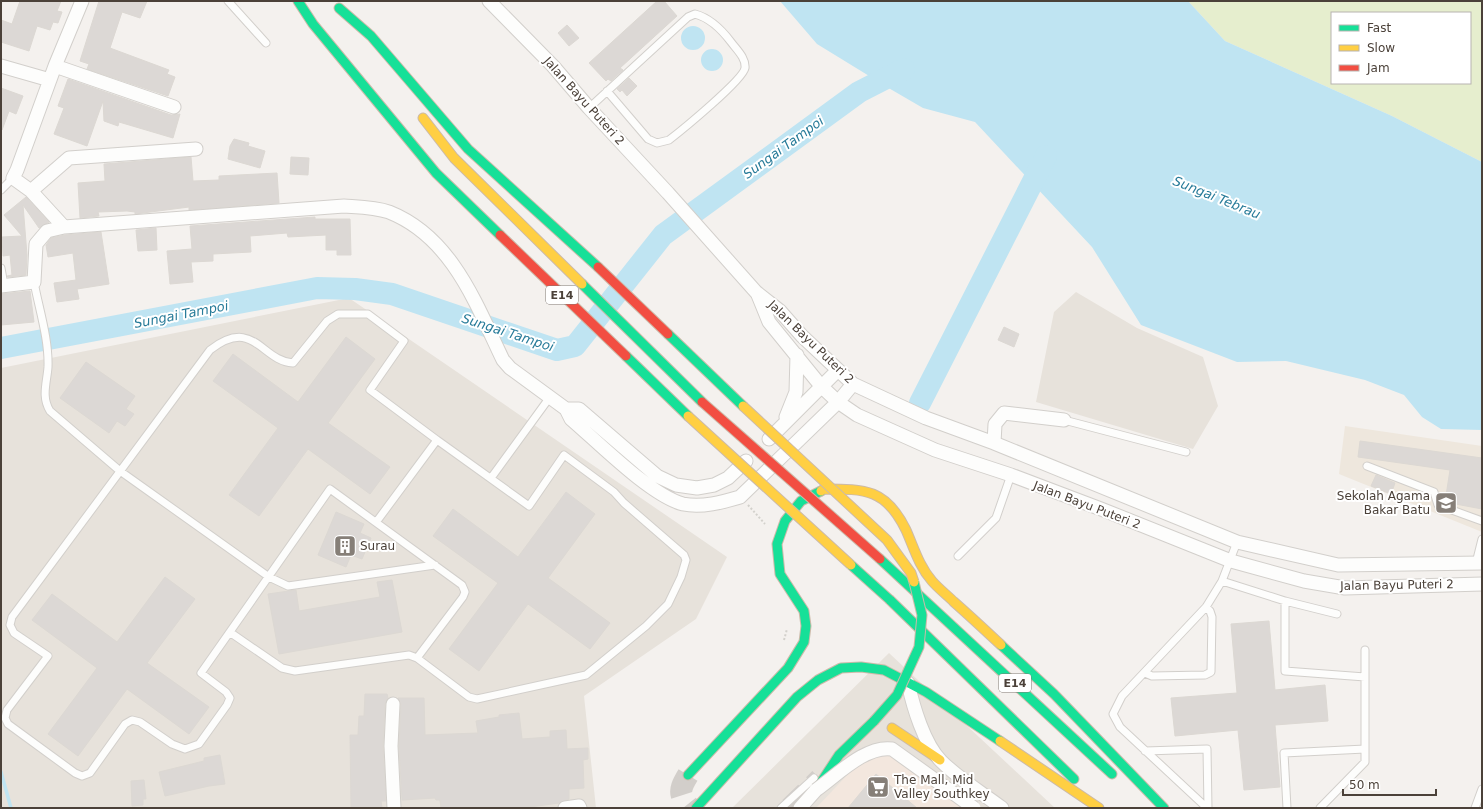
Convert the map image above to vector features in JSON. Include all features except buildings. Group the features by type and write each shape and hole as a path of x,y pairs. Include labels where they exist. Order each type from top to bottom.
{"highway":[{"name":"E14","path":"298,1 313,24 436,173 688,416 890,600 1103,808"},
{"path":"337,4 382,64"},
{"path":"337,4 371,36 468,149 606,274 743,406 887,540 911,573 919,596 922,615 919,647 897,695 874,721 839,755 816,790"},
{"name":"E14","path":"416,108 454,158 702,402 880,558 1120,781"},
{"path":"688,774 788,668 804,642 806,626 804,611 780,574 778,544 785,521 801,500 824,489 850,489 871,493 885,499 893,508 906,530 916,557 932,581 1054,694 1164,808"},
{"path":"696,808 797,697 818,680 841,668 861,667 884,670 926,692 1099,808"},
{"path":"892,728 940,760"}],"street":[{"path":"64,226 31,191 12,178 17,170 55,66 82,1"},
{"name":"Jalan Bayu Puteri 2","path":"489,1 553,66 589,108 668,193 756,292 780,311 853,384 926,418 994,443 1237,542 1338,565 1479,563"},
{"path":"1,66 50,80"},
{"path":"55,66 174,107"},
{"path":"31,191 69,158 196,150"},
{"path":"2,286 34,282 36,244 47,231 64,226 344,206 369,207 389,212 432,239 445,252 460,273 503,360 510,368 566,409 571,419 655,491 683,504 704,505 740,497 838,402 853,384"},
{"name":"Jalan Bayu Puteri 2","path":"756,292 769,322 821,386 838,402 857,415 935,450 1011,475 1231,561 1304,581 1345,588 1482,584"},
{"path":"781,427 792,407 796,392 797,355"},
{"path":"566,409 579,409 657,476 676,485 697,488 714,485 728,478 838,370"},
{"path":"994,443 995,424 1004,413 1064,420"},
{"path":"908,683 912,703 923,733 940,760 1002,808"},
{"path":"393,704 390,746 394,808"},
{"path":"800,808 816,790 869,752 883,748 892,749 974,808"},
{"path":"565,808 579,806 580,808"}],"lane":[{"path":"228,1 266,43"},
{"path":"589,108 607,91 688,17 695,14 705,16 726,36 745,62 745,71 727,90 669,140 657,143 648,138 607,91"},
{"path":"1,190 12,178"},
{"path":"1,268 2,286"},
{"path":"34,282 47,347 48,366 45,395 46,404 50,411 120,471 268,577 288,586 435,564"},
{"path":"230,633 282,668 295,671 409,655 417,658 469,697 477,698 586,675 646,626 668,604 681,576 686,560 680,550 624,503 614,492 564,455 529,506 370,390 404,341 368,314 338,314 326,321 294,363 285,363 252,340 234,339 220,342 210,350 12,617 10,625 14,633 48,656 7,710 5,718 8,724 75,774 82,776 90,773 125,724 132,720 140,722 172,744 185,748 199,744 227,705 230,698 226,692 201,673 330,488 377,521 462,585 465,592 464,597 417,658"},
{"path":"491,478 550,397"},
{"path":"1064,420 1186,452"},
{"path":"377,521 438,440"},
{"path":"1367,466 1434,492 1438,505 1482,521"},
{"path":"958,556 996,518 1011,475"},
{"path":"1479,563 1482,538"},
{"path":"1208,808 1120,727 1113,714 1122,696 1206,607 1222,582 1237,542"},
{"path":"1222,582 1285,601 1337,614"},
{"path":"1285,601 1285,671 1365,677"},
{"path":"1145,672 1152,676 1205,675 1211,672 1212,617 1210,611 1206,607"},
{"path":"1320,808 1365,762 1364,650"},
{"path":"1145,751 1207,749 1208,808"},
{"path":"1287,808 1284,753 1365,749"},
{"path":"781,808 839,755"},
{"path":"1475,808 1482,789"}],"shaded area":[{"path":"1076,292 1137,328 1203,357 1218,406 1193,449 1036,402 1054,312"},
{"path":"349,298 727,557 696,619 584,696 596,808 1,808 1,368"},
{"name":"Sekolah Agama Bakar Batu","path":"1345,426 1482,446 1482,532 1339,474"},
{"path":"889,653 1055,808 732,808"},
{"path":"890,753 964,808 816,808 851,771 870,757"}],"green space":[{"path":"1188,1 1482,1 1482,162 1392,116 1225,41"}],"water":[{"name":"Sungai Tebrau","path":"780,1 1188,1 1225,41 1392,116 1482,162 1482,430 1441,429 1422,417 1404,395 1365,380 1286,361 1237,362 1141,325 1092,247 975,122 923,108 817,44"},
{"path":"693,26 702,29 705,38 702,47 693,50 684,47 681,38 684,29"},
{"path":"712,49 720,52 723,60 720,68 712,71 704,68 701,60 704,52"}],"waterway":[{"name":"Sungai Tampoi","path":"1,348 317,288 355,289 392,294 557,350 575,346 663,235 859,92 904,69"},
{"path":"920,403 1046,156"},
{"path":"1,772 11,808"}],"tunnel":[{"path":"688,775 681,792 683,799 690,808"},
{"path":"790,808 820,779"}],"traffic: fast":[{"path":"298,1 313,24 436,173 500,235"},
{"path":"339,8 371,36 468,149 598,267"},
{"path":"582,284 702,402"},
{"path":"668,334 743,406"},
{"path":"626,356 688,416"},
{"path":"688,775 788,668 804,642 806,626 804,611 780,574 777,544 785,521 801,501 821,491"},
{"path":"880,559 1112,774"},
{"path":"851,565 890,600"},
{"path":"874,721 897,695 919,647 922,615 914,582"},
{"path":"890,600 1074,779"},
{"path":"1001,645 1054,694 1164,808"},
{"path":"696,808 797,697 818,680 841,668 861,667 884,670 926,692 1000,741"},
{"path":"816,790 839,755 874,721"}],"traffic: slow":[{"path":"423,118 454,158 582,284"},
{"path":"743,406 887,540 911,573 914,582"},
{"path":"688,416 851,565"},
{"path":"821,491 824,489 863,491 873,494 891,506 906,530 920,563 927,575 940,589 1001,645"},
{"path":"892,728 940,760"},
{"path":"1000,741 1099,808"}],"traffic: jam":[{"path":"500,235 626,356"},
{"path":"598,267 668,334"},
{"path":"702,402 880,559"}],"place":[{"name":"Sekolah Agama Bakar Batu","path":"1446,503"},
{"name":"Surau","path":"345,546"},
{"name":"The Mall, Mid Valley Southkey","path":"878,787"}]}
